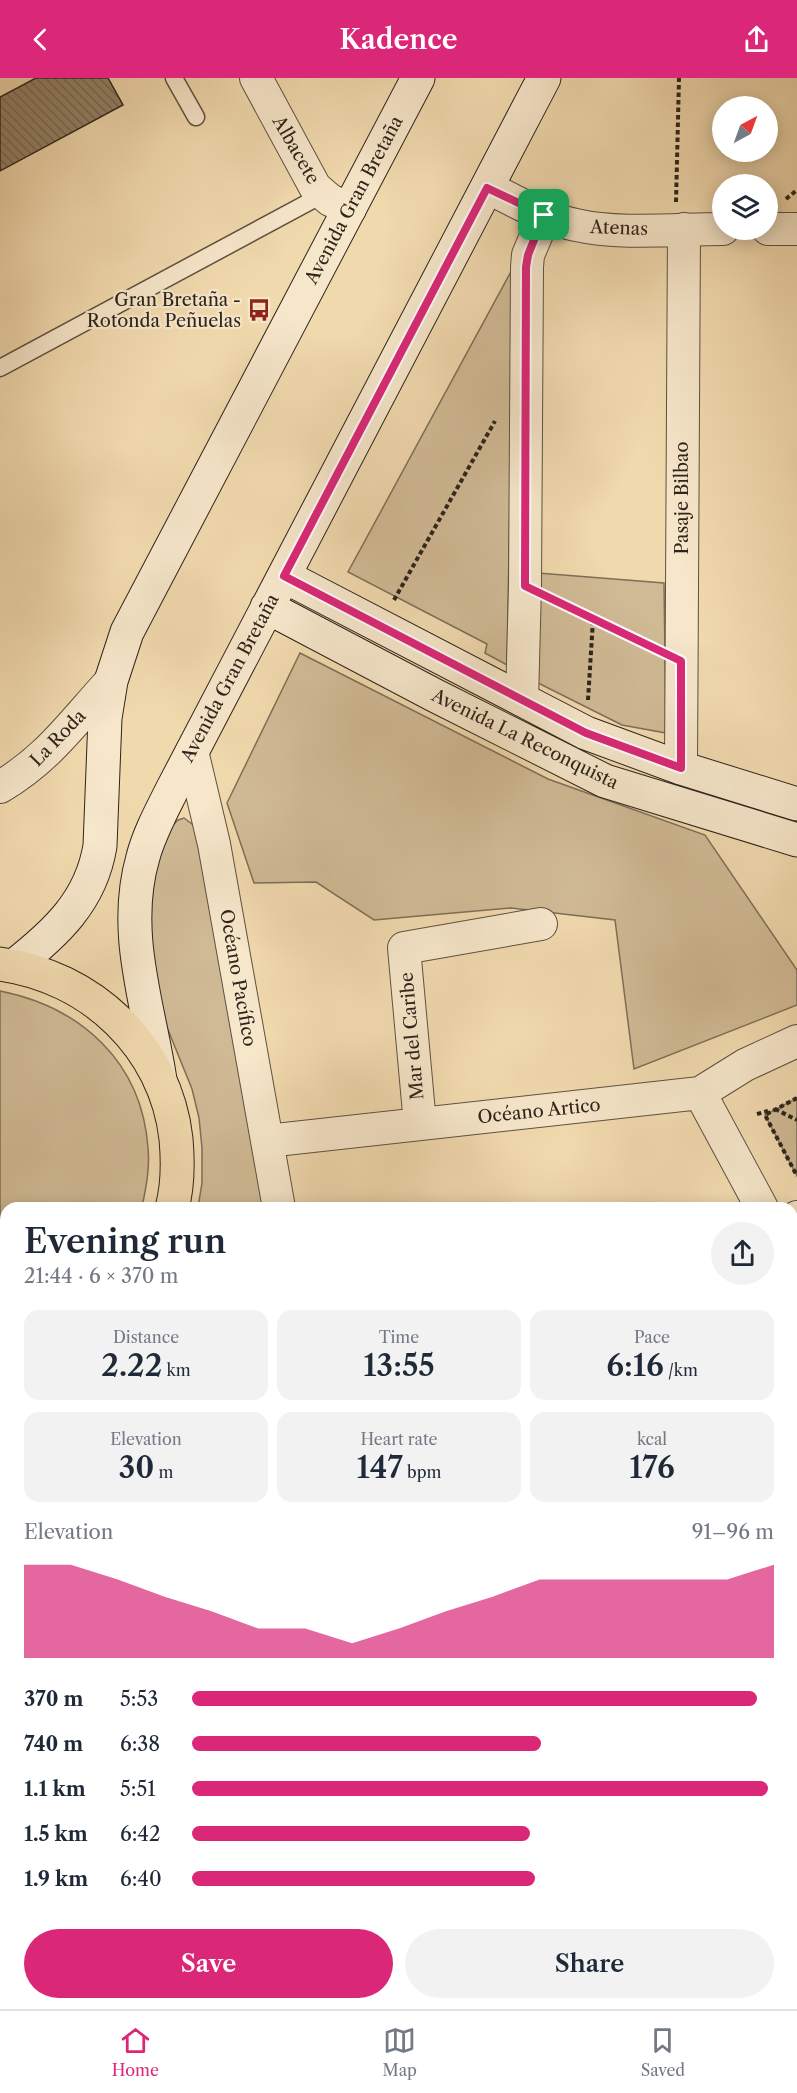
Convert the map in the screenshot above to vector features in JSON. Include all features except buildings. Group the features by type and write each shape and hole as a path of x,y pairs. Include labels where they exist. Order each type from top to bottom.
{"main road":[{"name":"Avenida Gran Bretaña","path":"7,965 45,940 82,898 91,882 97,864 102,805 104,730 111,681 120,651 336,202 418,78"},
{"name":"Avenida Gran Bretaña","path":"160,1080 154,1040 137,964 134,917 142,858 146,847 171,790 544,78"},
{"name":"Avenida La Reconquista","path":"284,576 586,733 681,768 797,804"},
{"name":"Avenida La Reconquista","path":"267,608 605,781 797,840"},
{"path":"7,965 45,974 74,987 101,1005 138,1043 160,1080 169,1103 176,1144 177,1178 173,1202"}],"street":[{"name":"Albacete","path":"256,78 315,187 336,202"},
{"name":"Atenas","path":"487,188 560,221 594,228 680,218 712,226"},
{"path":"522,700 525,586 526,267 528,255 544,215"},
{"name":"Pasaje Bilbao","path":"680,218 681,768"},
{"path":"778,229 797,229"},
{"name":"La Roda","path":"0,787 35,764 51,750 111,681"},
{"name":"Océano Pacífico","path":"192,750 214,844 278,1202"},
{"name":"Mar del Caribe","path":"420,1124 404,948 541,924"},
{"name":"Océano Artico","path":"267,1141 700,1093 746,1065 797,1041"},
{"path":"700,1093 759,1202"}],"lane":[{"path":"174,78 195,117"},
{"path":"0,368 336,202"}],"path":[{"path":"679,78 680,218"},
{"path":"394,600 499,414"},
{"path":"525,586 681,661"},
{"path":"586,733 593,620"},
{"path":"797,1098 765,1115 797,1176"},
{"path":"757,1114 776,1109 797,1120"},
{"path":"790,1163 797,1159"}],"shaded area":[{"path":"514,266 507,665 485,653 487,644 348,572"},
{"path":"538,573 664,583 666,733 622,725 534,681"},
{"path":"300,653 548,779 705,835 797,970 797,1005 634,1069 615,920 511,908 374,920 316,882 254,883 227,803"},
{"path":"184,818 196,827 263,1202 199,1202 202,1183 199,1118 192,1089 162,1015 148,925 156,864 172,826"},
{"path":"0,991 56,1010 81,1025 102,1043 120,1065 134,1089 143,1117 148,1155 143,1202 0,1202"},
{"path":"797,1098 797,1176 765,1115"}],"place":[{"name":"Gran Bretaña - Rotonda Peñuelas","path":"259,310"}],"route":[{"path":"487,188 544,215 528,255 526,267 528,363 525,586 681,661 681,768 586,733 284,576 487,188"}]}
